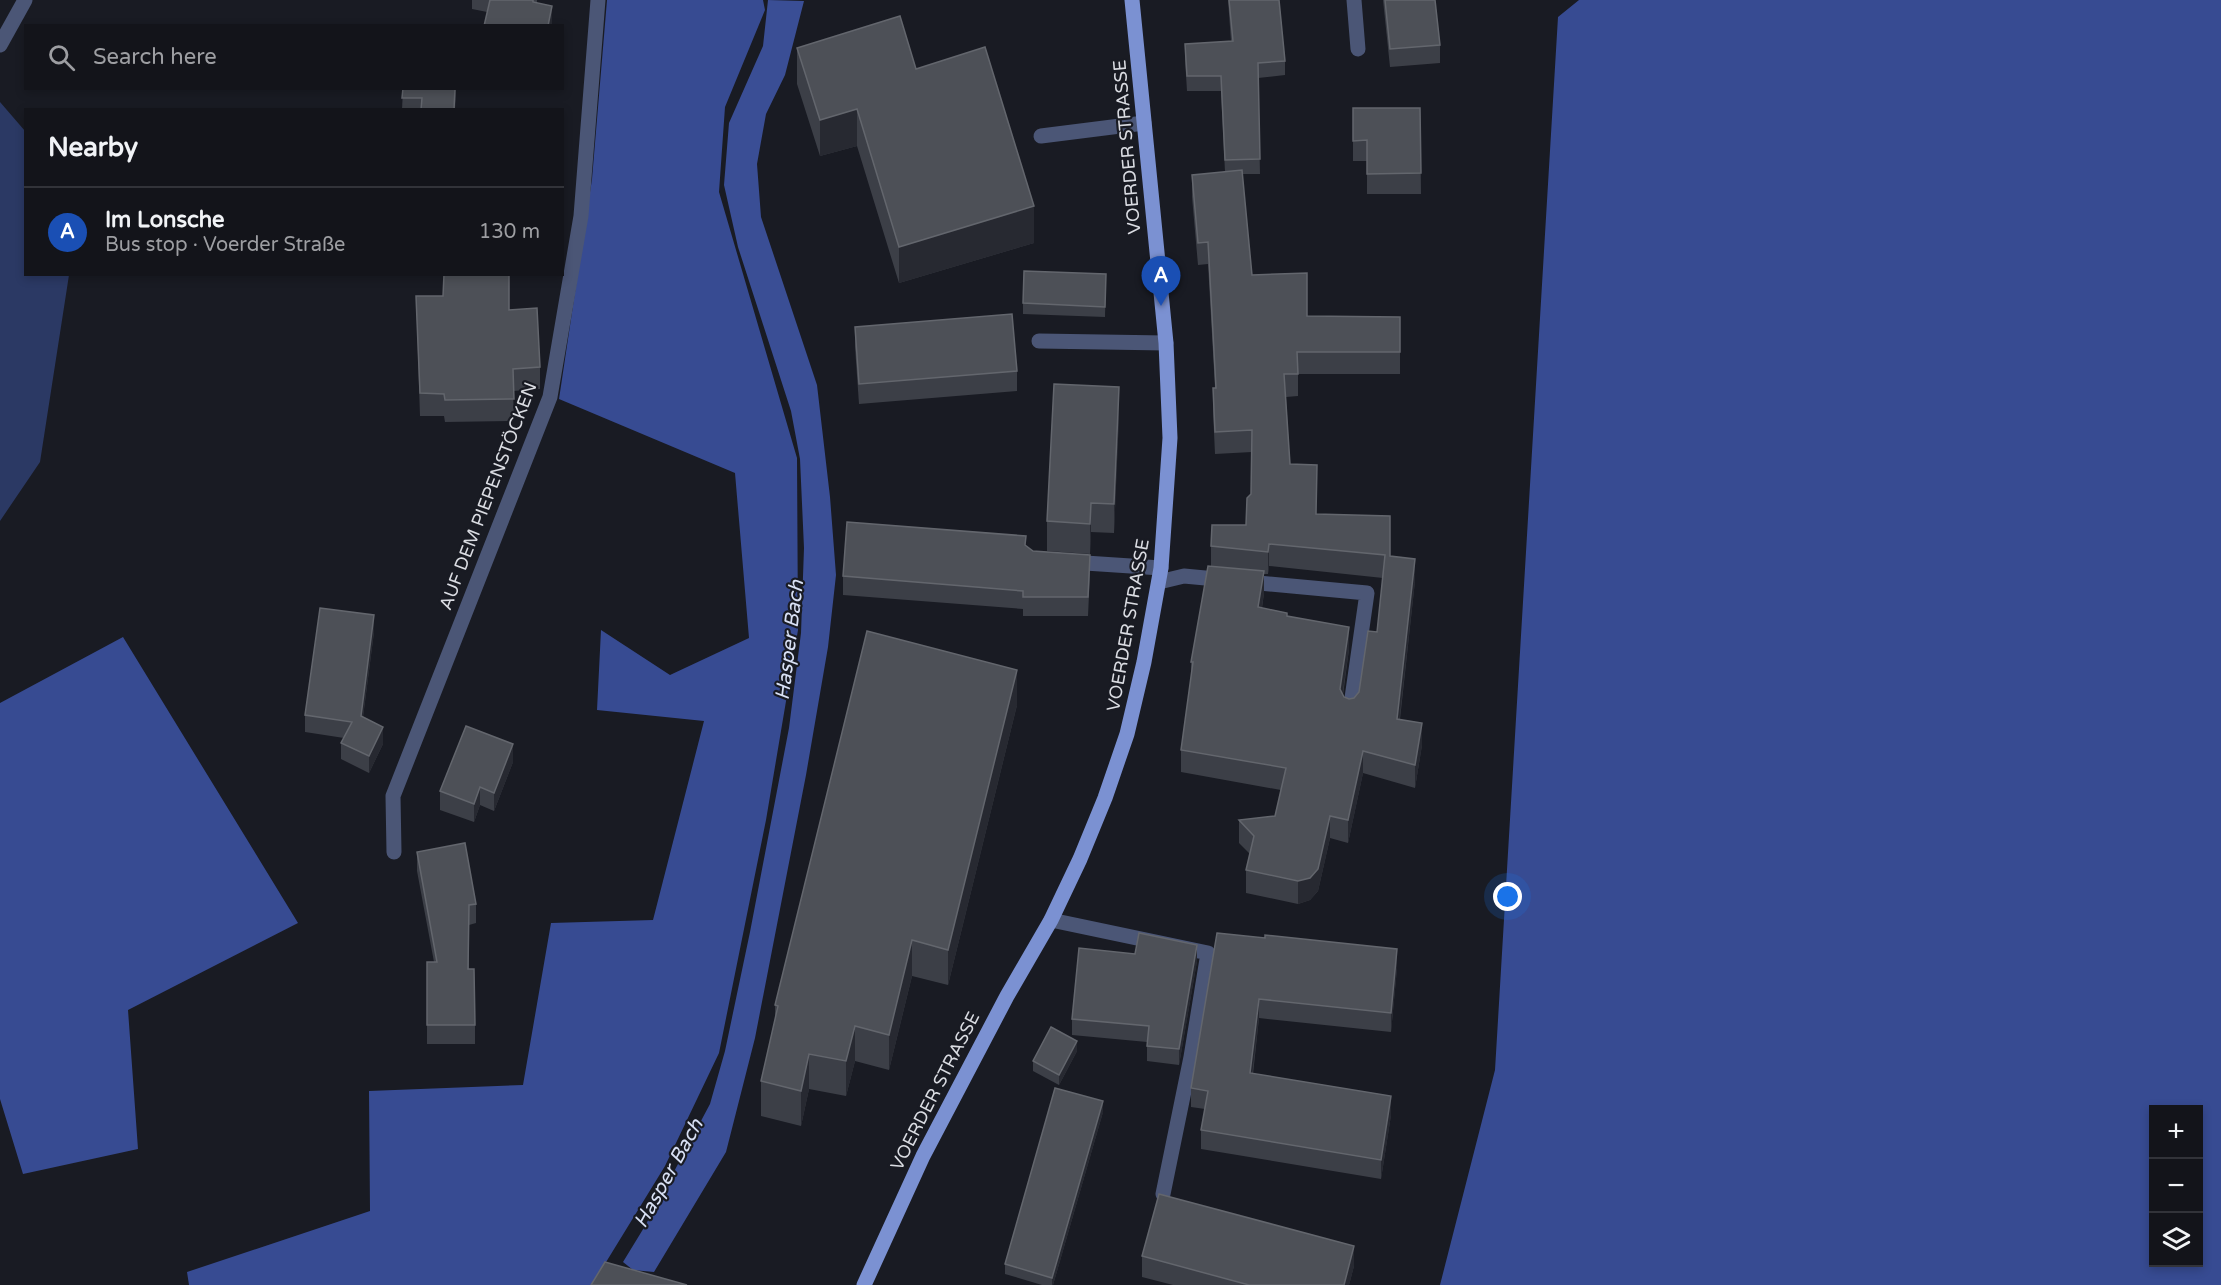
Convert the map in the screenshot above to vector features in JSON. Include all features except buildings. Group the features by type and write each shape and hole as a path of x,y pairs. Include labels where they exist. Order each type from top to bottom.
{"main road":[{"name":"VOERDER STRASSE","path":"864,1285 923,1156 1007,996 1051,920 1088,838 1127,734 1144,662 1160,575 1170,438 1166,343 1132,0"}],"street":[{"path":"0,45 26,0"},
{"name":"AUF DEM PIEPENSTÖCKEN","path":"394,852 393,796 550,397 581,216 597,0"},
{"path":"1354,0 1358,50"},
{"path":"1041,136 1144,123"},
{"path":"1039,341 1166,343"},
{"path":"1057,561 1160,575 1367,593 1350,712"},
{"path":"1051,920 1208,952 1191,1057 1163,1194"}],"shaded area":[{"path":"607,0 763,0 765,10 725,107 719,192 797,458 798,630 766,820 719,1053 665,1166 592,1285 189,1285 187,1272 370,1211 369,1091 523,1085 551,923 653,920 704,721 597,710 601,630 670,675 749,638 735,473 559,399 592,179"},
{"path":"768,0 804,1 785,75 766,114 757,164 761,217 817,385 836,575 828,647 806,775 755,1038 726,1152 654,1272 633,1270 623,1262 645,1226 710,1104 725,1051 789,728 801,633 804,548 800,459 791,411 738,247 724,185 729,123 763,46"},
{"path":"1579,0 2221,0 2221,1285 1440,1285 1495,1070 1558,17"},
{"path":"0,102 24,130 24,276 69,276 40,462 0,521"},
{"path":"123,637 298,923 128,1010 138,1149 23,1174 0,1099 0,703"}],"place":[{"name":"Im Lonsche","path":"1161,306"}],"water label":[{"name":"Hasper Bach","path":"789,640"},
{"name":"Hasper Bach","path":"668,1173"}]}
